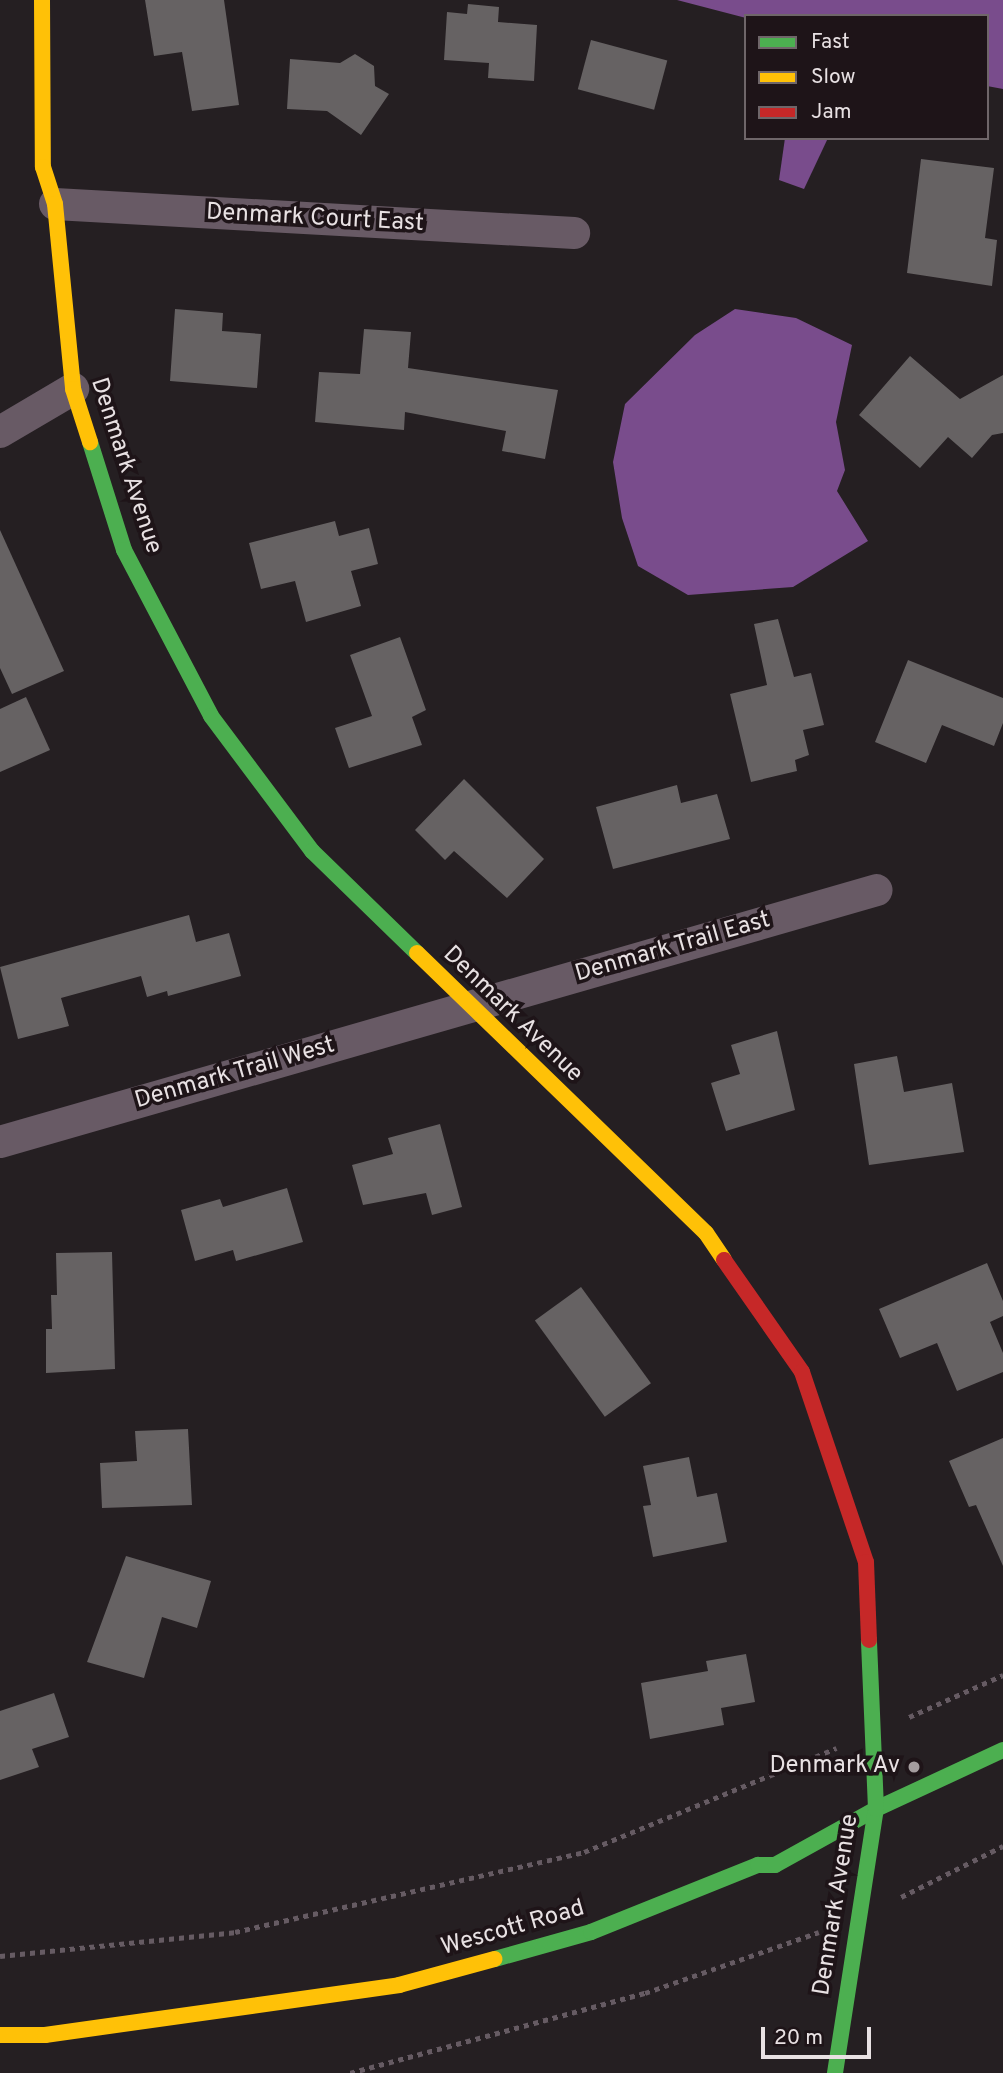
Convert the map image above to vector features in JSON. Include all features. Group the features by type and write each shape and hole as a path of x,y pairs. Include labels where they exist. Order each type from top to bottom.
{"street":[{"name":"Denmark Avenue","path":"42,0 43,167 55,204 73,389 124,550 211,716 312,851 706,1233 802,1372 866,1562 876,1809 835,2073"},
{"name":"Denmark Court East","path":"55,204 574,233"},
{"path":"0,432 73,389"},
{"name":"Denmark Trail East","path":"470,1007 877,890"},
{"name":"Denmark Trail West","path":"0,1142 470,1007"},
{"name":"Wescott Road","path":"0,2035 45,2035 399,1985 591,1932 758,1865 775,1865 876,1809 1003,1749"}],"path":[{"path":"0,1956 235,1932 584,1852 873,1733 1003,1675"},
{"path":"350,2073 645,1993 859,1918 1003,1846"}],"shaded area":[{"path":"677,0 1003,0 1003,89 989,86 989,14 744,14 744,17"},
{"path":"785,140 827,140 804,189 779,180"},
{"path":"735,309 796,318 852,345 836,422 845,470 837,491 868,541 793,587 688,595 638,566 622,518 613,462 625,404 695,335"}],"building":[{"path":"145,0 224,0 239,105 192,111 182,52 154,56"},
{"path":"468,4 499,7 498,22 537,25 534,81 488,78 489,63 444,60 447,12 467,14"},
{"path":"591,40 667,60 654,110 578,89"},
{"path":"355,54 374,66 375,86 389,94 361,135 327,111 287,109 290,59 340,63"},
{"path":"921,159 994,168 985,238 997,240 992,286 907,273"},
{"path":"175,309 223,313 222,331 261,334 257,388 170,381"},
{"path":"364,329 411,332 408,368 558,390 545,459 502,451 506,431 405,412 404,430 315,422 319,372 360,374"},
{"path":"910,356 960,399 1003,375 1003,433 992,435 972,458 948,437 920,468 859,415"},
{"path":"335,521 339,536 369,528 378,564 351,571 361,606 306,622 295,581 261,589 249,543"},
{"path":"0,530 64,671 12,694 0,668"},
{"path":"778,619 794,677 811,673 824,725 803,730 809,755 795,760 797,771 751,782 730,694 767,685 754,624"},
{"path":"400,637 426,710 412,717 422,745 349,768 335,728 372,716 350,655"},
{"path":"908,660 1003,698 1003,723 994,746 942,725 926,763 875,742"},
{"path":"26,697 50,750 0,772 0,709"},
{"path":"464,779 544,859 507,898 454,851 445,860 415,830"},
{"path":"677,785 681,803 717,794 730,839 613,869 596,807"},
{"path":"189,915 196,942 229,933 241,976 168,996 167,991 147,997 141,976 61,998 69,1026 18,1039 0,967"},
{"path":"777,1031 795,1110 726,1131 711,1083 740,1074 731,1045"},
{"path":"897,1056 904,1092 952,1083 964,1152 869,1165 854,1064"},
{"path":"440,1124 462,1207 432,1215 426,1193 363,1205 352,1165 393,1154 388,1138"},
{"path":"287,1188 303,1242 236,1261 233,1250 195,1261 181,1210 220,1199 223,1207"},
{"path":"112,1252 115,1369 46,1373 46,1329 52,1329 51,1295 57,1295 56,1253"},
{"path":"987,1263 1003,1301 1003,1316 990,1322 1003,1353 1003,1372 957,1391 937,1343 900,1358 879,1309"},
{"path":"581,1287 651,1383 605,1417 535,1321"},
{"path":"188,1429 192,1505 102,1508 100,1463 137,1461 135,1431"},
{"path":"1003,1438 1003,1566 976,1505 969,1507 949,1461"},
{"path":"689,1457 697,1497 717,1493 727,1542 653,1557 643,1506 651,1505 643,1466"},
{"path":"126,1556 211,1581 197,1628 162,1617 144,1678 87,1662"},
{"path":"746,1654 755,1702 721,1708 724,1725 650,1739 641,1683 708,1671 706,1661"},
{"path":"54,1693 69,1737 32,1749 39,1767 0,1780 0,1711"}],"traffic: fast":[{"path":"90,442 124,550 211,716 312,851 417,953"},
{"path":"835,2073 876,1809 869,1640"},
{"path":"495,1959 591,1932 758,1865 775,1865 876,1809 1003,1750"}],"traffic: slow":[{"path":"42,0 43,167 55,204 73,389 90,442"},
{"path":"417,953 706,1233 724,1260"},
{"path":"0,2035 45,2035 399,1985 495,1959"}],"traffic: jam":[{"path":"724,1260 802,1372 866,1562 869,1640"}],"place":[{"name":"Denmark Av","path":"914,1767"}]}
